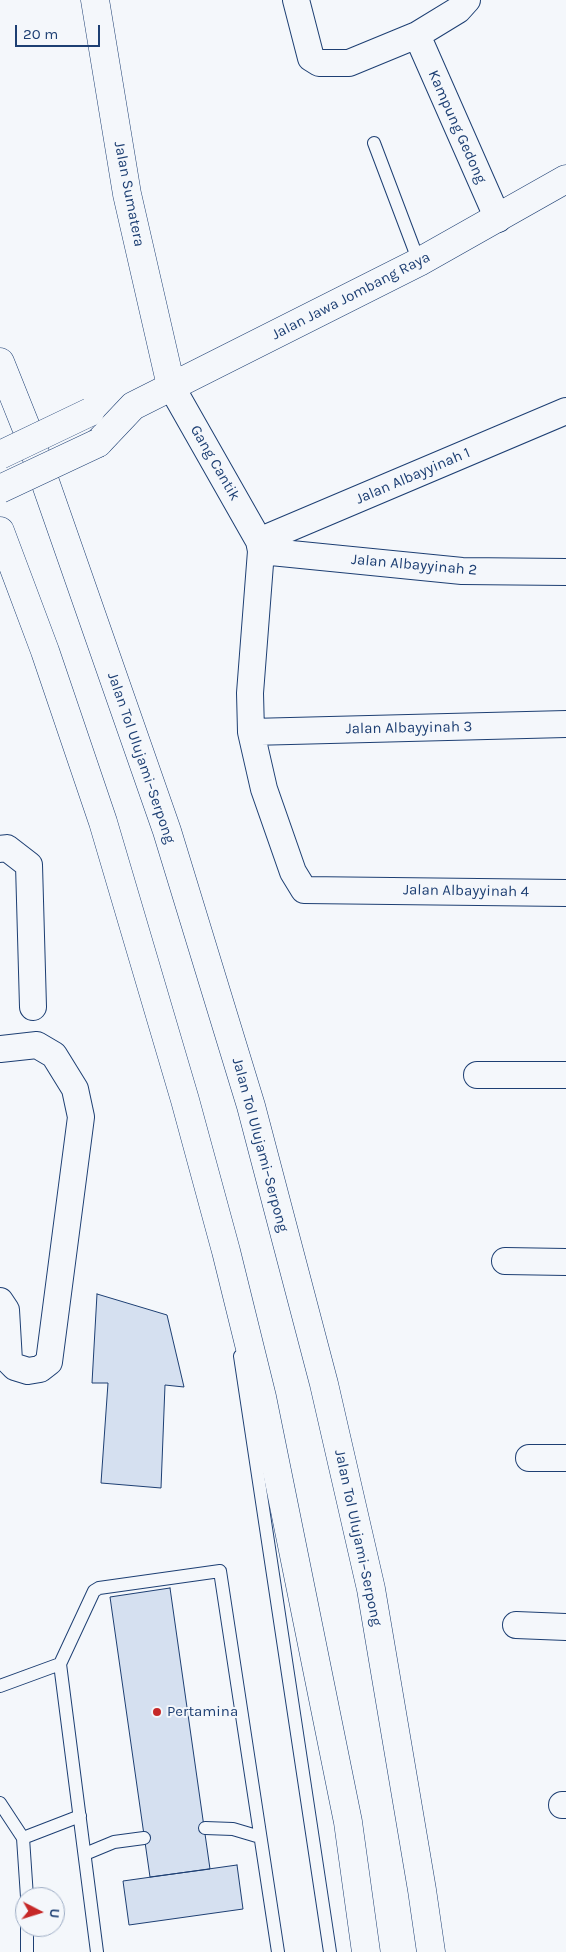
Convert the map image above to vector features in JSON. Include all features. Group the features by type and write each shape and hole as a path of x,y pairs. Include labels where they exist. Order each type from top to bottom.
{"main road":[{"name":"Jalan Sumatera","path":"95,0 127,194 171,386"},
{"name":"Jalan Jawa Jombang Raya","path":"0,489 98,443 133,406 419,262 566,179"},
{"name":"Jalan Tol Ulujami–Serpong","path":"0,362 26,427 167,831 251,1106 324,1384 371,1589 422,1890 430,1952"},
{"name":"Jalan Jawa Jombang Raya","path":"0,455 90,412 133,406"},
{"path":"0,531 103,822 185,1100 226,1251 262,1397 346,1812 366,1952"}],"street":[{"path":"296,0 311,58 319,63 349,63 417,35 458,10 467,0"},
{"name":"Kampung Gedong","path":"417,35 498,219"},
{"name":"Gang Cantik","path":"171,386 260,546"},
{"name":"Jalan Albayyinah 1","path":"260,546 566,411"},
{"path":"251,732 250,693 260,546"},
{"name":"Jalan Albayyinah 2","path":"260,546 462,571 566,572"},
{"name":"Jalan Albayyinah 3","path":"251,732 566,724"},
{"name":"Jalan Albayyinah 4","path":"251,732 264,789 293,872 304,890 366,889 566,893"},
{"path":"0,849 7,848 29,865 33,1007"},
{"path":"0,1049 37,1045 54,1055 75,1089 81,1118 49,1362 40,1369 28,1371 15,1368 9,1361 6,1310 0,1300"},
{"path":"477,1075 566,1075"},
{"path":"505,1261 566,1262"},
{"path":"528,1458 566,1458"},
{"path":"516,1625 566,1627"}],"lane":[{"path":"374,143 419,262"},
{"path":"226,1251 250,1431 330,1952"},
{"path":"97,1952 60,1664 94,1591 100,1588 220,1571 278,1952"},
{"path":"0,1686 60,1664"},
{"path":"0,1803 23,1838 26,1887"},
{"path":"23,1838 80,1816"},
{"path":"205,1828 233,1829 260,1837"},
{"path":"85,1854 114,1842 144,1838"},
{"path":"27,1937 27,1952"}],"building":[{"path":"97,1294 167,1315 184,1387 165,1385 161,1488 101,1483 108,1383 92,1383"},
{"name":"Pertamina","path":"170,1588 210,1869 150,1877 110,1597"},
{"path":"237,1865 243,1909 129,1925 123,1881"}],"place":[{"name":"Pertamina","path":"157,1712"}]}
